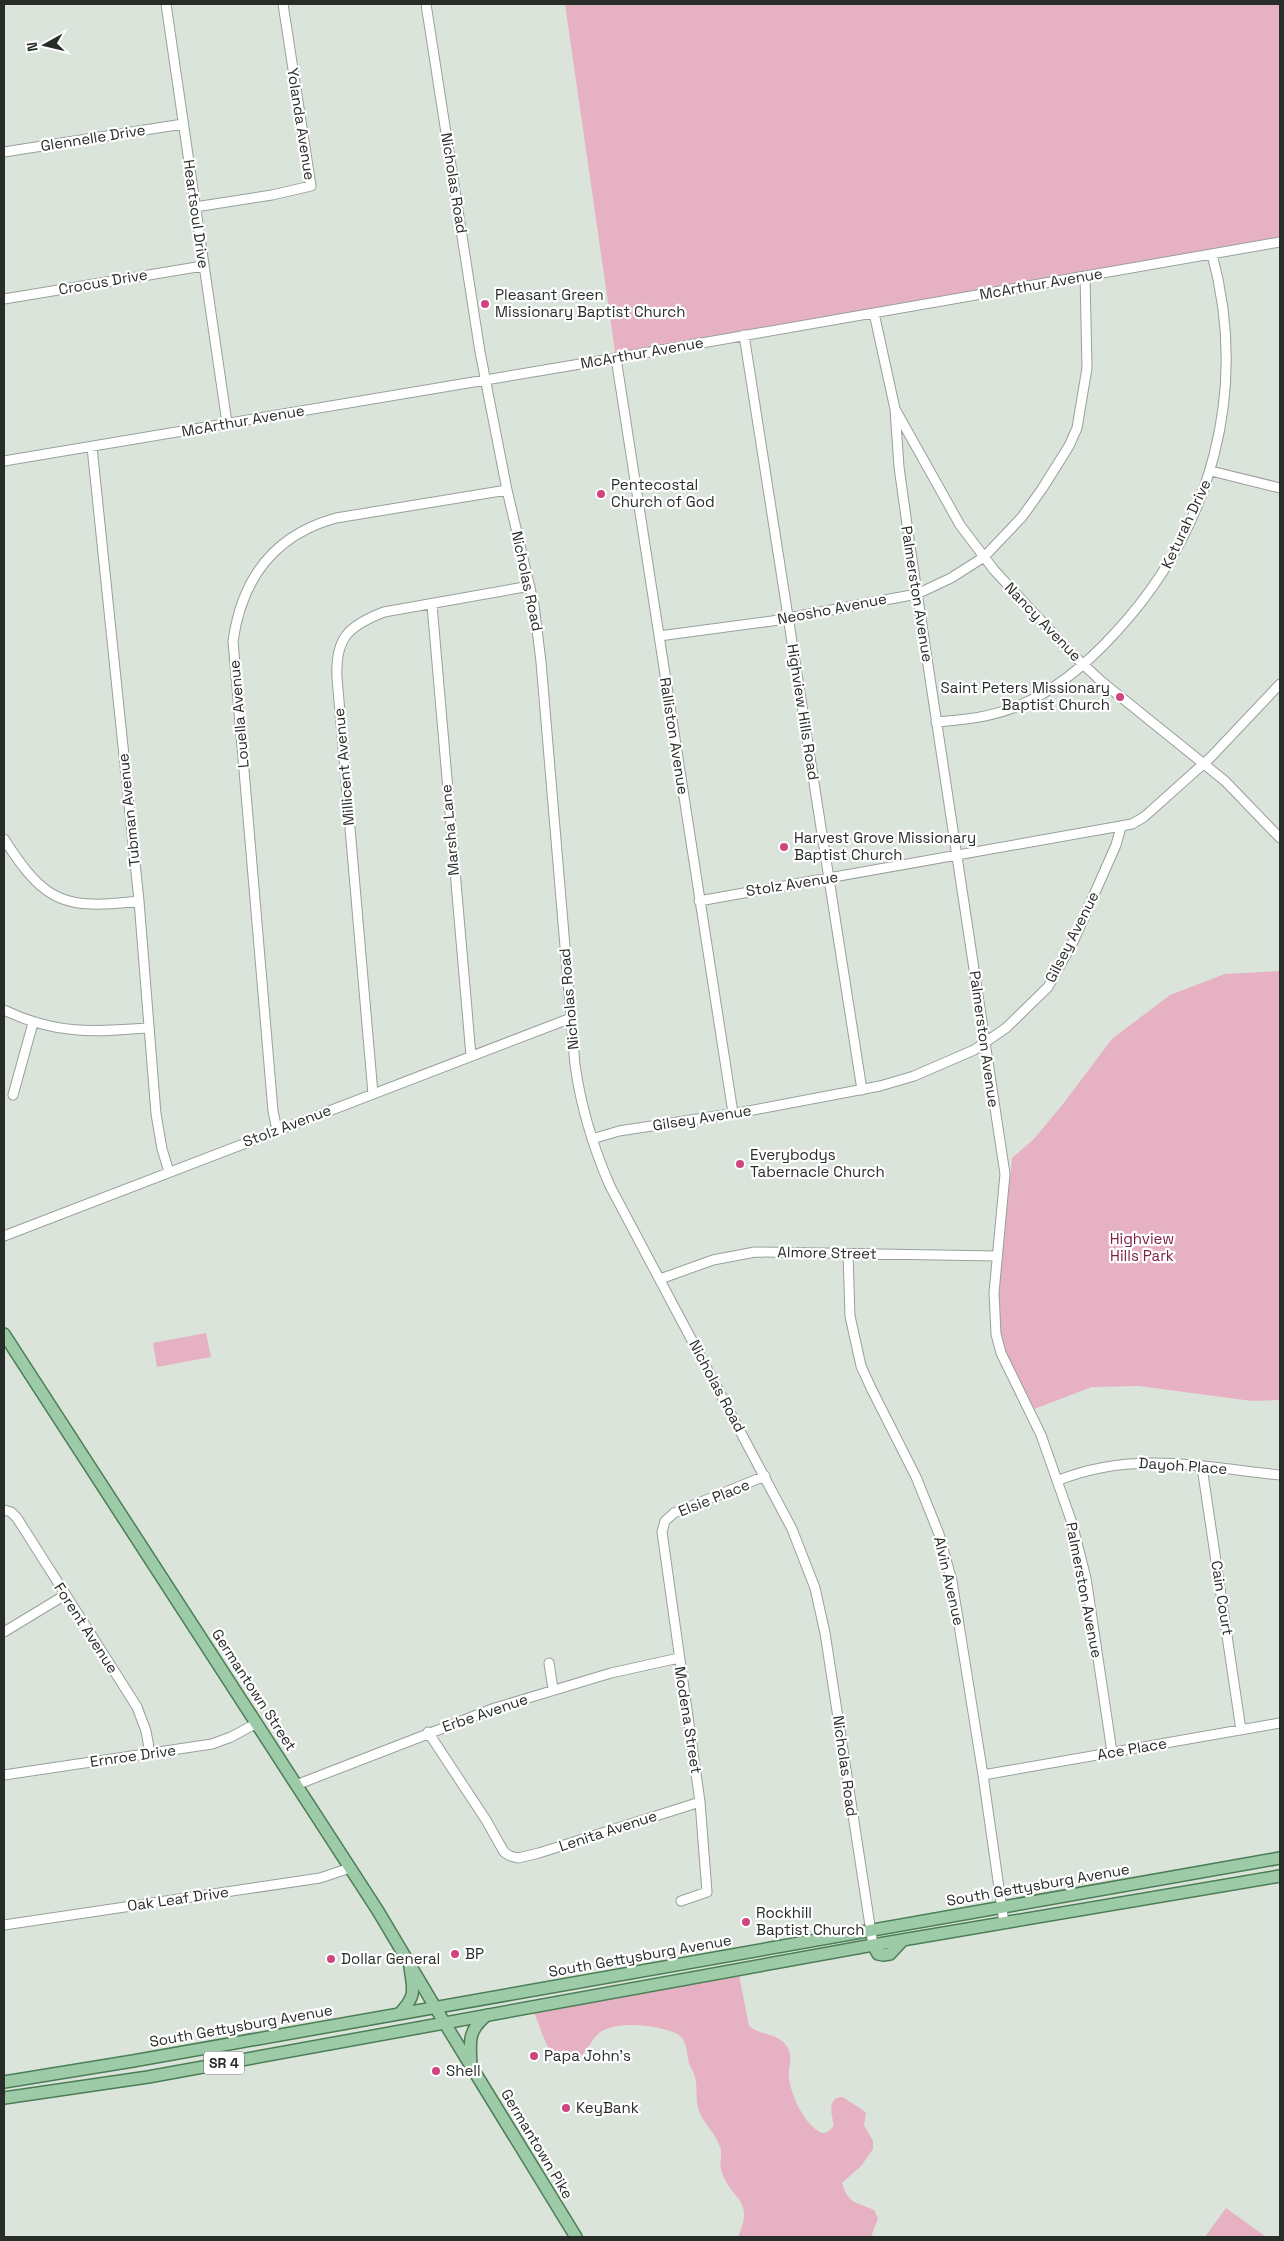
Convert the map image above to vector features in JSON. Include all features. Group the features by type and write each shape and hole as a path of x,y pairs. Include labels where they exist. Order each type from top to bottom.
{"main road":[{"name":"Germantown Street","path":"4,1334 350,1868 472,2067"},
{"name":"South Gettysburg Avenue","path":"4,2082 1280,1858"},
{"name":"South Gettysburg Avenue","path":"4,2098 148,2077 873,1945 878,1954 882,1956 890,1954 903,1940 1280,1876"},
{"path":"400,2013 411,2001 413,1992 410,1963"},
{"path":"472,2067 471,2033 479,2022 488,2015"},
{"name":"Germantown Pike","path":"472,2067 576,2237"}],"street":[{"name":"Heartsoul Drive","path":"166,4 227,424"},
{"name":"Yolanda Avenue","path":"195,207 272,195 311,186 283,4"},
{"name":"Nicholas Road","path":"426,4 480,352 507,490 534,605 542,662 571,1018 578,1082 592,1140 610,1186 765,1476 804,1556 819,1605 873,1945"},
{"name":"Glennelle Drive","path":"4,152 183,124"},
{"name":"McArthur Avenue","path":"4,461 616,358 1280,242"},
{"name":"Keturah Drive","path":"936,722 981,717 1016,707 1063,682 1084,665 1138,609 1166,568 1185,534 1211,471 1222,407 1226,352 1223,307 1212,254"},
{"name":"Crocus Drive","path":"4,299 203,266"},
{"name":"Neosho Avenue","path":"658,636 788,617 917,594 951,578 984,557 1013,528 1031,505 1053,473 1077,428 1087,368 1085,276"},
{"name":"Palmerston Avenue","path":"874,313 894,409 899,467 917,594 1005,1174 993,1310 996,1334 1001,1353 1042,1435 1072,1523 1086,1578 1112,1752"},
{"name":"Highview Hills Road","path":"744,335 862,1090"},
{"name":"Ralliston Avenue","path":"616,358 733,1113"},
{"name":"Nancy Avenue","path":"894,409 960,525 984,557 1052,634 1084,665 1225,781 1280,838"},
{"name":"Tubman Avenue","path":"92,446 139,901 156,1114 162,1149 169,1172"},
{"path":"1211,471 1280,488"},
{"name":"Louella Avenue","path":"277,1130 273,1111 263,1002 233,640 242,599 253,577 272,554 294,536 318,524 336,518 507,490"},
{"name":"Millicent Avenue","path":"373,1094 362,989 336,662 338,648 344,636 352,628 364,620 384,612 432,605 530,586"},
{"name":"Marsha Lane","path":"432,605 471,1056"},
{"path":"1121,827 1144,817 1203,764 1280,684"},
{"name":"Stolz Avenue","path":"700,901 1121,827"},
{"name":"Gilsey Avenue","path":"592,1140 618,1132 862,1090 914,1076 953,1060 984,1043 1025,1011 1048,987 1087,912 1116,845 1121,827"},
{"path":"4,839 32,879 52,894 86,905 139,901"},
{"path":"4,1010 33,1023 83,1031 150,1028"},
{"name":"Stolz Avenue","path":"4,1236 571,1018"},
{"path":"14,1095 33,1023"},
{"name":"Almore Street","path":"660,1279 696,1265 743,1254 768,1252 998,1256"},
{"name":"Alvin Avenue","path":"848,1254 850,1316 861,1366 910,1462 933,1516 952,1581 1004,1923"},
{"name":"Dayoh Place","path":"1058,1480 1098,1468 1124,1463 1152,1462 1280,1475"},
{"name":"Cain Court","path":"1202,1467 1241,1730"},
{"name":"Elsie Place","path":"665,1521 674,1513 765,1476"},
{"name":"Forent Avenue","path":"6,1510 17,1518 137,1707 146,1731 150,1753"},
{"name":"Modena Street","path":"665,1521 662,1532 700,1802 707,1892 681,1901"},
{"path":"4,1632 65,1595"},
{"name":"Erbe Avenue","path":"296,1784 495,1708 553,1690 679,1658"},
{"path":"549,1663 553,1690"},
{"name":"Ernroe Drive","path":"4,1775 212,1744 231,1737 257,1723"},
{"name":"Ace Place","path":"983,1775 1280,1723"},
{"name":"Lenita Avenue","path":"428,1732 477,1805 504,1852 516,1858 595,1836 700,1802"},
{"name":"Oak Leaf Drive","path":"4,1925 320,1878 350,1868"}],"green space":[{"path":"565,4 1280,4 1280,242 616,358"},
{"name":"Highview Hills Park","path":"1280,971 1280,1400 1252,1401 1139,1386 1092,1387 1034,1409 1009,1360 1001,1336 999,1319 998,1295 1012,1158 1033,1140 1112,1039 1170,995 1225,974"},
{"path":"206,1333 211,1357 157,1367 153,1343"},
{"path":"738,1970 749,2026 778,2038 786,2045 790,2053 790,2085 795,2100 807,2121 821,2132 829,2131 834,2125 831,2111 832,2103 834,2100 843,2097 866,2113 864,2125 873,2141 873,2149 861,2166 842,2183 850,2199 874,2210 878,2218 871,2237 738,2237 743,2224 743,2206 725,2179 721,2166 721,2150 718,2142 699,2111 695,2077 689,2063 686,2045 681,2037 673,2032 656,2027 618,2026 602,2031 597,2035 576,2060 571,2062 564,2061 557,2058 547,2046 531,2008"},
{"path":"1226,2208 1266,2237 1205,2237"}],"place":[{"name":"Pleasant Green Missionary Baptist Church","path":"485,304"},
{"name":"Pentecostal Church of God","path":"601,494"},
{"name":"Saint Peters Missionary Baptist Church","path":"1120,697"},
{"name":"Harvest Grove Missionary Baptist Church","path":"784,847"},
{"name":"Everybodys Tabernacle Church","path":"740,1164"},
{"name":"Rockhill Baptist Church","path":"746,1922"},
{"name":"BP","path":"455,1954"},
{"name":"Dollar General","path":"331,1959"},
{"name":"Papa John's","path":"534,2056"},
{"name":"Shell","path":"436,2071"},
{"name":"KeyBank","path":"566,2108"}]}
